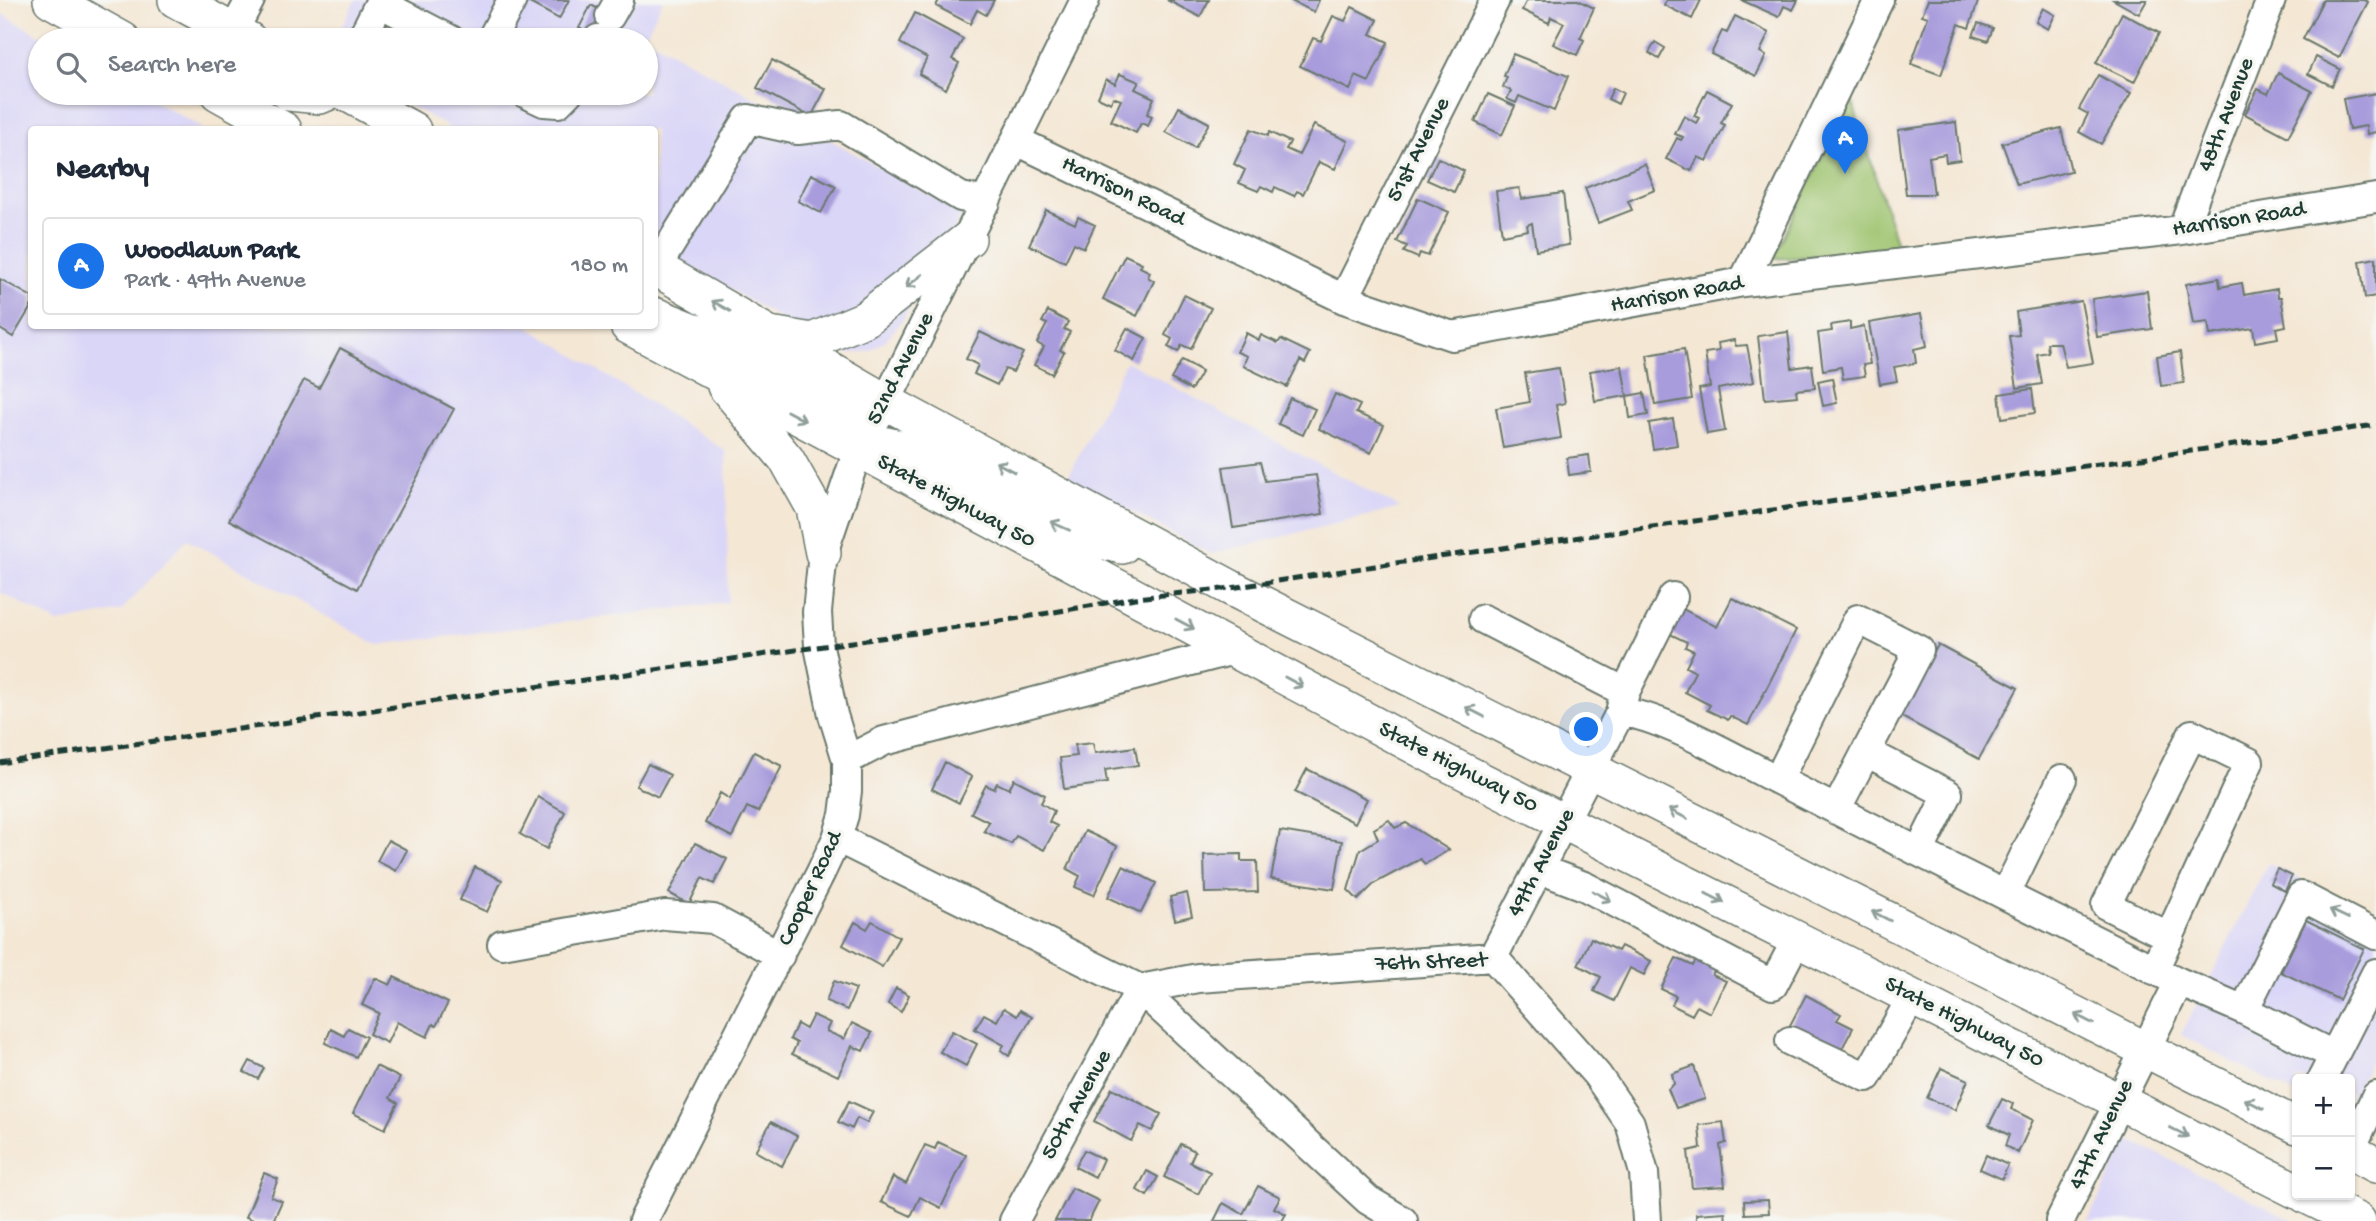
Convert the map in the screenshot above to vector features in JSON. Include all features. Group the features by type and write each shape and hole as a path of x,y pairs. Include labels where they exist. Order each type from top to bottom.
{"main road":[{"path":"51,0 105,28"},
{"path":"176,0 227,28"},
{"path":"239,105 277,126"},
{"path":"368,105 406,126"},
{"path":"768,333 812,341 865,319 968,239"},
{"path":"658,269 886,402 1173,557 2292,1123"},
{"path":"658,317 704,335 851,415 863,416 886,402"},
{"name":"State Highway 50","path":"633,329 1437,758 2292,1188"},
{"path":"714,373 787,460 814,508 823,553"},
{"path":"858,450 878,443 905,449 1028,512 1075,532 1112,544 1173,557"},
{"path":"2355,1154 2376,1165"},
{"path":"2315,1200 2358,1221"}],"street":[{"path":"243,28 250,0"},
{"path":"497,28 512,0"},
{"name":"52nd Avenue","path":"847,760 819,646 817,612 823,553 858,450 886,402 1085,0"},
{"name":"51st Avenue","path":"1344,299 1495,0"},
{"path":"1743,282 1880,0"},
{"name":"48th Avenue","path":"2182,230 2272,0"},
{"path":"367,28 381,1 429,28"},
{"path":"658,262 748,119 797,130 841,125 961,197 986,202"},
{"name":"Harrison Road","path":"1017,141 1344,299 1452,336 1743,282 2182,230 2376,198"},
{"name":"49th Avenue","path":"1493,957 1591,770 1673,597"},
{"path":"1483,619 1623,703 1631,713 1664,724 2166,976 2244,1010 2328,1067 2376,973"},
{"path":"1777,780 1858,619 1919,650 1836,810"},
{"path":"847,760 884,741 1234,650"},
{"name":"47th Avenue","path":"2060,1221 2145,1049 2166,976 2170,937 2249,762 2192,734 2106,905 2170,937"},
{"path":"1866,752 1948,794 1919,852"},
{"name":"Cooper Road","path":"643,1221 837,838 846,803 847,760"},
{"path":"2005,895 2062,779"},
{"path":"837,838 1140,989 1363,1211 1403,1221"},
{"path":"1539,869 1584,886 1773,985 1797,939"},
{"path":"2244,1010 2301,896 2376,934"},
{"path":"502,944 665,915 713,919 780,955"},
{"name":"76th Street","path":"1140,989 1198,978 1493,957 1597,1075 1630,1123 1644,1173 1647,1221"},
{"name":"50th Avenue","path":"1014,1221 1140,989"},
{"path":"1790,1041 1867,1077 1912,997"},
{"path":"2355,1140 2376,1096"}],"shaded area":[{"path":"355,0 663,0 649,28 341,28"},
{"path":"0,13 28,29 28,105 161,105 199,126 28,126 28,329 533,329 726,451 728,602 377,645 187,539 121,611 58,623 0,592"},
{"path":"658,44 963,214 903,320 886,340 869,351 849,354 821,343 658,247 658,126 447,126 409,105 658,105"},
{"path":"1126,361 1400,508 1211,554 1068,477"},
{"path":"2268,863 2303,881 2320,896 2376,925 2376,1048 2355,1092 2355,1074 2292,1074 2292,1092 2181,1035"},
{"path":"2128,1139 2295,1221 2088,1221"}],"green space":[{"path":"1851,97 1899,251 1773,259"}],"building":[{"path":"524,0 569,0 559,19"},
{"path":"939,0 994,0 986,15 977,10 970,24 936,6"},
{"path":"1167,0 1209,0 1200,17"},
{"path":"1289,0 1319,0 1314,12"},
{"path":"1527,0 1578,0 1594,8 1580,38 1584,40 1577,55 1553,44 1564,23 1551,17 1549,23 1522,10"},
{"path":"1666,0 1701,0 1692,19 1664,5"},
{"path":"1741,0 1798,0 1793,10 1784,6 1779,17"},
{"path":"1928,0 1978,2 1969,28 1959,24 1941,75 1911,64 1928,17 1922,15"},
{"path":"2114,0 2147,0 2139,14"},
{"path":"2323,0 2368,2 2339,58 2303,39"},
{"path":"591,5 621,21 617,28 579,28"},
{"path":"1352,7 1378,20 1371,34 1388,42 1369,82 1356,76 1350,90 1300,66 1313,38 1321,41 1333,16 1345,21"},
{"path":"2043,8 2055,15 2048,29 2036,22"},
{"path":"915,13 963,39 952,59 959,63 946,89 919,74 927,58 900,43"},
{"path":"2122,13 2159,33 2134,82 2096,63"},
{"path":"1735,16 1769,33 1760,52 1766,56 1756,76 1711,54 1722,31 1727,33"},
{"path":"1978,23 1993,28 1988,41 1973,36"},
{"path":"1655,42 1665,48 1659,59 1649,53"},
{"path":"1513,54 1568,76 1554,111 1519,96 1516,103 1507,99 1511,91 1503,87 1507,77 1504,76"},
{"path":"2316,57 2340,69 2332,86 2308,74"},
{"path":"772,60 826,89 811,117 757,88"},
{"path":"2278,73 2312,91 2288,137 2245,114 2258,89 2268,94"},
{"path":"1120,74 1139,82 1135,89 1154,98 1147,114 1152,116 1148,126 1141,123 1136,133 1111,121 1121,100 1113,97 1111,103 1098,97 1106,79 1115,84"},
{"path":"2098,75 2131,93 2101,144 2079,132 2088,114 2079,109"},
{"path":"1613,88 1623,93 1618,104 1608,99"},
{"path":"1707,90 1732,103 1721,123 1725,125 1707,161 1698,157 1691,171 1666,159 1677,138 1681,140 1683,137 1675,134 1684,116 1696,123 1699,118 1694,116"},
{"path":"2376,93 2376,132 2367,134 2366,126 2349,129 2343,99"},
{"path":"1488,94 1515,106 1502,135 1475,122"},
{"path":"1179,107 1209,123 1195,148 1166,132"},
{"path":"1956,122 1960,160 1946,162 1945,154 1929,157 1934,194 1906,194 1898,130"},
{"path":"1314,125 1348,141 1335,169 1319,162 1303,194 1297,191 1294,196 1275,187 1273,192 1261,186 1258,191 1239,183 1245,170 1234,164 1251,129 1268,136 1269,132 1290,142 1286,149 1299,155"},
{"path":"2061,128 2071,171 2017,184 2002,143"},
{"path":"1438,158 1464,171 1454,192 1427,180"},
{"path":"1645,164 1655,190 1628,201 1632,210 1598,223 1585,188"},
{"path":"811,174 836,186 821,213 798,201"},
{"path":"1519,188 1522,199 1563,193 1569,245 1536,250 1532,223 1527,225 1528,230 1502,235 1496,191"},
{"path":"1418,198 1449,212 1428,256 1420,253 1418,258 1404,252 1407,246 1397,242"},
{"path":"1046,210 1075,224 1078,217 1095,225 1084,248 1074,243 1065,262 1029,245"},
{"path":"1125,255 1142,263 1140,267 1150,272 1148,277 1154,281 1137,316 1103,299"},
{"path":"2376,258 2376,296 2365,298 2360,261"},
{"path":"2219,278 2220,287 2242,283 2244,295 2277,289 2286,326 2276,328 2278,338 2255,342 2253,328 2210,335 2208,322 2193,324 2186,284"},
{"path":"0,279 28,295 28,312 13,337 0,329"},
{"path":"2147,291 2152,329 2097,337 2092,299"},
{"path":"1184,295 1211,308 1191,349 1182,345 1178,352 1168,347 1172,339 1165,335"},
{"path":"2081,301 2093,363 2066,367 2060,343 2047,343 2048,352 2037,354 2042,384 2017,388 2009,336 2019,335 2016,312"},
{"path":"1048,311 1068,322 1064,329 1070,332 1060,350 1064,352 1052,374 1034,365 1044,347 1037,343 1047,324 1042,322"},
{"path":"1921,314 1927,346 1914,349 1916,363 1894,367 1897,381 1880,384 1869,323"},
{"path":"1850,322 1850,329 1864,326 1870,364 1863,365 1865,376 1843,379 1841,367 1823,370 1818,333 1832,331 1831,325"},
{"path":"1127,328 1146,338 1134,361 1115,350"},
{"path":"980,332 1023,353 1013,372 1005,369 997,385 974,374 978,365 966,359"},
{"path":"1788,332 1792,368 1812,365 1815,388 1796,390 1797,396 1765,399 1758,336"},
{"path":"1246,333 1259,340 1261,335 1278,343 1281,339 1310,353 1305,363 1300,360 1287,387 1243,366 1247,356 1237,352"},
{"path":"1734,340 1736,346 1747,345 1754,382 1718,389 1725,431 1707,434 1699,389 1710,387 1705,353 1719,351 1718,343"},
{"path":"340,348 454,409 357,589 229,520 304,380 319,388"},
{"path":"1684,349 1692,399 1655,405 1647,355"},
{"path":"2180,352 2184,383 2161,386 2157,356"},
{"path":"1182,360 1202,371 1191,390 1171,379"},
{"path":"1622,366 1627,396 1595,401 1590,371"},
{"path":"1559,368 1565,403 1556,405 1561,438 1503,448 1496,408 1530,402 1525,373"},
{"path":"1832,378 1837,403 1823,406 1818,381"},
{"path":"2032,389 2035,413 2002,418 1999,394"},
{"path":"1644,393 1648,415 1630,418 1627,396"},
{"path":"1335,394 1360,405 1356,413 1384,425 1371,453 1319,429"},
{"path":"1290,398 1315,409 1303,435 1278,424"},
{"path":"1673,419 1677,445 1653,449 1649,423"},
{"path":"1589,455 1591,472 1569,475 1567,458"},
{"path":"1260,462 1265,481 1316,475 1323,514 1233,528 1223,467"},
{"path":"1732,598 1796,630 1748,725 1730,716 1728,720 1707,710 1710,705 1685,692 1695,672 1686,667 1694,651 1685,647 1687,642 1670,634 1683,609 1717,627"},
{"path":"1938,645 2018,688 1979,759 1900,716"},
{"path":"1093,743 1095,753 1135,747 1138,765 1105,770 1107,783 1064,789 1060,758 1077,756 1075,745"},
{"path":"754,752 782,766 758,812 747,807 732,837 705,823 720,793 730,799"},
{"path":"945,762 972,777 959,803 932,789"},
{"path":"648,764 670,775 658,797 636,786"},
{"path":"1307,769 1367,799 1355,823 1295,792"},
{"path":"1014,779 1045,795 1041,803 1054,811 1049,822 1057,826 1044,850 1016,836 1011,844 984,831 989,822 971,813 986,785 994,789 997,783 1009,789"},
{"path":"538,797 565,812 547,849 520,834"},
{"path":"1389,820 1395,828 1406,823 1449,850 1425,864 1420,859 1375,883 1358,900 1348,890 1360,850 1378,839 1374,829"},
{"path":"1085,831 1117,846 1094,895 1075,887 1080,876 1067,869"},
{"path":"1280,831 1342,841 1334,889 1271,879"},
{"path":"388,840 407,850 396,871 377,861"},
{"path":"695,843 727,859 714,884 702,878 689,904 669,893"},
{"path":"1241,854 1241,861 1257,861 1258,892 1205,893 1204,855"},
{"path":"1123,866 1156,883 1141,913 1108,897"},
{"path":"475,867 502,880 487,912 460,900"},
{"path":"2277,869 2292,876 2285,891 2270,883"},
{"path":"1187,893 1192,916 1175,920 1170,897"},
{"path":"2306,920 2364,949 2339,1000 2281,972"},
{"path":"872,921 899,937 882,967 843,945 855,922 867,929"},
{"path":"1591,938 1618,951 1621,946 1651,961 1644,975 1630,968 1614,1001 1594,991 1601,977 1578,965"},
{"path":"1676,958 1693,966 1696,960 1715,969 1712,975 1726,981 1710,1013 1697,1006 1692,1015 1672,1005 1676,996 1661,989"},
{"path":"394,977 448,1003 427,1037 397,1022 387,1043 369,1034 379,1013 362,1005 375,978 390,985"},
{"path":"834,981 856,989 847,1010 826,1001"},
{"path":"896,988 909,995 901,1012 888,1004"},
{"path":"1806,995 1841,1014 1837,1020 1853,1028 1838,1056 1788,1029"},
{"path":"1004,1008 1017,1016 1020,1010 1032,1017 1009,1056 1001,1050 1004,1045 975,1029 984,1014 997,1021"},
{"path":"813,1015 830,1023 826,1031 844,1039 852,1023 872,1033 863,1051 852,1046 838,1076 792,1054 797,1043 790,1039 797,1024 806,1029"},
{"path":"348,1028 366,1037 356,1057 325,1043 331,1029 344,1036"},
{"path":"952,1031 977,1044 966,1066 940,1052"},
{"path":"250,1061 264,1068 258,1079 244,1072"},
{"path":"376,1066 400,1078 390,1098 398,1103 385,1129 353,1113"},
{"path":"1694,1066 1705,1099 1676,1108 1668,1089 1674,1084 1672,1074"},
{"path":"1941,1068 1968,1080 1955,1110 1927,1098"},
{"path":"1112,1088 1161,1114 1152,1131 1140,1125 1131,1141 1094,1121"},
{"path":"2002,1099 2013,1104 2011,1109 2033,1120 2018,1153 2005,1146 2009,1135 1989,1125"},
{"path":"849,1101 873,1112 867,1123 857,1118 852,1129 838,1122"},
{"path":"771,1122 797,1136 782,1166 755,1151"},
{"path":"1723,1122 1726,1143 1720,1145 1725,1186 1692,1188 1688,1151 1701,1148 1699,1125"},
{"path":"938,1142 966,1155 941,1208 920,1197 911,1216 881,1202 893,1177 906,1184 925,1145 935,1149"},
{"path":"1181,1144 1195,1151 1190,1162 1210,1172 1198,1194 1164,1177"},
{"path":"1084,1150 1103,1159 1095,1177 1075,1167"},
{"path":"1986,1155 2008,1165 2002,1179 1980,1169"},
{"path":"1147,1171 1158,1177 1147,1196 1137,1190"},
{"path":"264,1173 278,1179 271,1197 282,1201 273,1221 256,1221 246,1217"},
{"path":"1258,1186 1280,1197 1274,1208 1286,1214 1282,1221 1214,1221 1223,1203 1243,1214"},
{"path":"1072,1188 1099,1201 1089,1221 1055,1221"},
{"path":"1768,1200 1769,1213 1745,1214 1744,1201"},
{"path":"1725,1212 1726,1221 1696,1221 1696,1214"}],"railway":[{"path":"0,763 1014,619 1135,598 1231,588 2376,425"}],"place":[{"name":"Woodlawn Park","path":"1845,174"}]}
